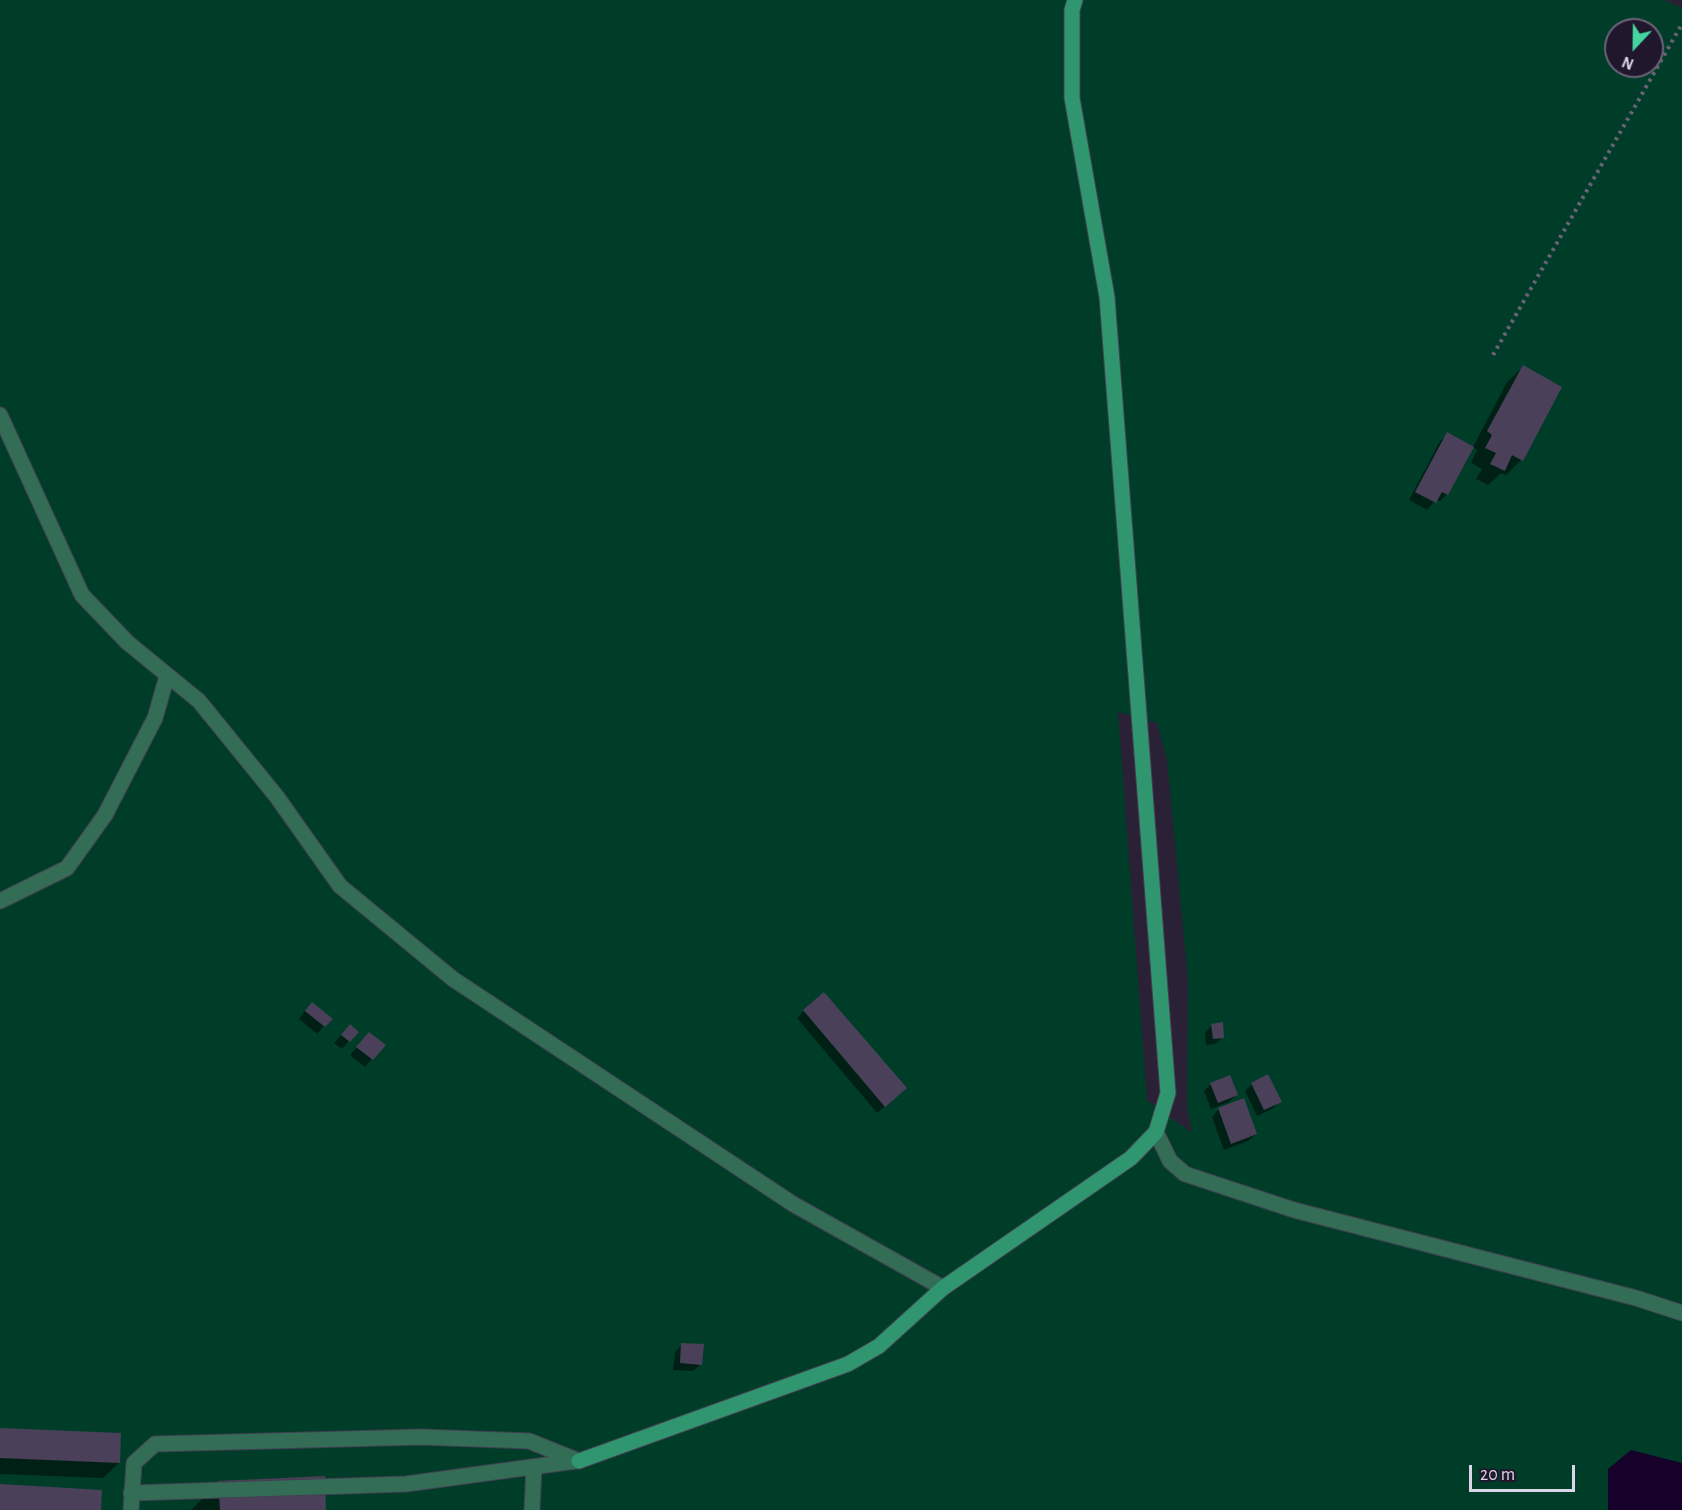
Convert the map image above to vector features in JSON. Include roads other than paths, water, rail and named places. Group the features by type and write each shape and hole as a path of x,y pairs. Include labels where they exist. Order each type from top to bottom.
{"street":[{"path":"579,1461 848,1364 879,1346 943,1288 1131,1158 1156,1132 1168,1093 1107,297 1072,98 1072,10 1075,0"}],"lane":[{"path":"0,416 82,595 127,642 199,701 277,797 340,886 453,979 794,1204 943,1288"},
{"path":"0,901 67,868 110,806 155,718 167,676"},
{"path":"1156,1132 1170,1161 1185,1174 1294,1210 1636,1298 1682,1313"},
{"path":"131,1510 134,1463 155,1444 421,1437 529,1441 579,1461"},
{"path":"131,1493 406,1484 579,1461"},
{"path":"532,1510 534,1467"}]}
